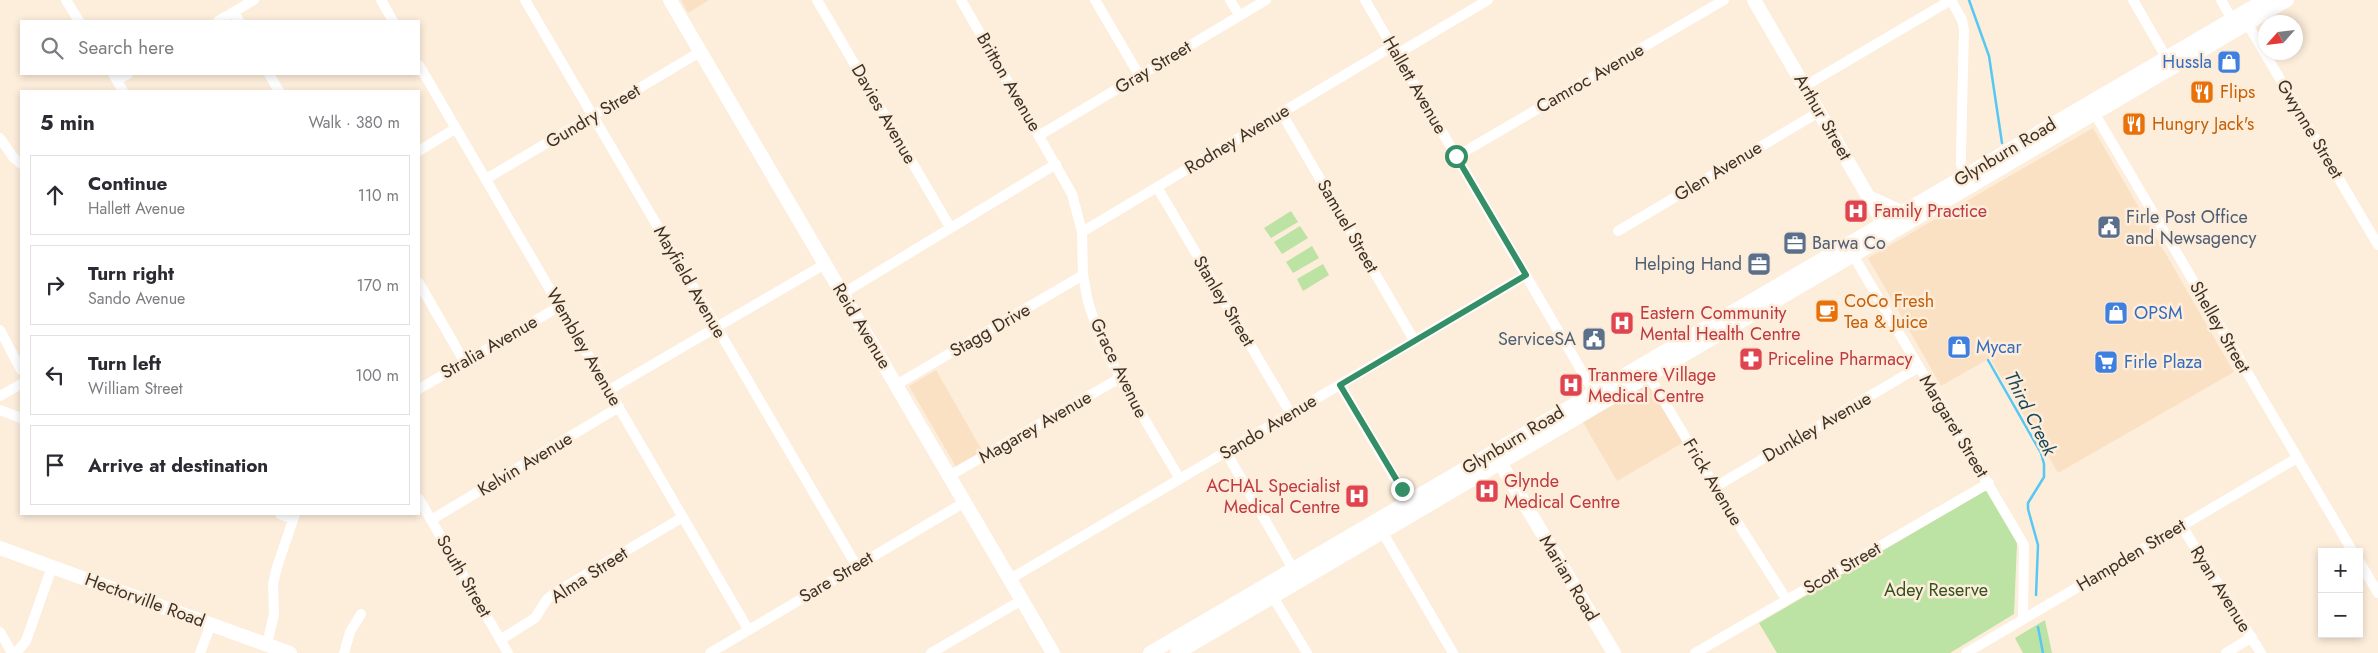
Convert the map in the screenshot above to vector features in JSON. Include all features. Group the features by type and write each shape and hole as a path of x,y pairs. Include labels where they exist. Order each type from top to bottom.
{"main road":[{"name":"Reid Avenue","path":"670,0 1053,653"},
{"name":"Arthur Street","path":"1754,0 1887,228"},
{"name":"Glynburn Road","path":"2239,22 2265,0"},
{"name":"Glynburn Road","path":"1177,653 1409,502 1493,451 1598,398 1646,370 1704,342 1850,250 2169,62 2239,22 2287,0"},
{"name":"Glynburn Road","path":"1887,228 1901,212 2011,148 2092,108"},
{"path":"1870,198 1901,212"},
{"name":"Glynburn Road","path":"1646,370 1670,347 1850,250"},
{"path":"1670,347 1679,350 1704,342"},
{"name":"Glynburn Road","path":"1296,575 1382,533 1501,464 1598,398"},
{"name":"Marian Road","path":"1493,451 1614,653"},
{"name":"Hectorville Road","path":"0,548 290,653"},
{"name":"Glynburn Road","path":"1155,652 1270,592"}],"street":[{"path":"66,0 78,20"},
{"path":"222,20 236,17 254,0"},
{"path":"380,0 392,20"},
{"name":"Mayfield Avenue","path":"525,0 856,565"},
{"name":"Davies Avenue","path":"817,0 950,227"},
{"name":"Britton Avenue","path":"961,0 1056,164"},
{"path":"1095,0 1139,75"},
{"path":"1230,0 1239,15"},
{"name":"Gray Street","path":"1040,135 1266,0"},
{"name":"Hallett Avenue","path":"1366,0 1598,398"},
{"name":"Rodney Avenue","path":"1082,232 1281,112 1488,0"},
{"name":"Camroc Avenue","path":"1456,156 1724,0"},
{"path":"1805,86 1951,0 1962,20 1964,30 1961,164 1966,175"},
{"path":"2132,0 2169,62"},
{"name":"Gwynne Street","path":"2221,0 2239,22 2378,245"},
{"name":"Gundry Street","path":"486,180 700,52"},
{"name":"Wembley Avenue","path":"420,67 748,629"},
{"path":"270,75 278,90"},
{"path":"115,77 122,90"},
{"name":"Shelley Street","path":"2092,108 2351,548"},
{"name":"Samuel Street","path":"1281,112 1414,340"},
{"name":"Glen Avenue","path":"1618,231 1820,112"},
{"path":"420,149 456,128"},
{"path":"1,140 20,163"},
{"path":"842,294 1056,164"},
{"name":"Grace Avenue","path":"1056,164 1072,194 1082,232 1083,275 1095,325 1120,378 1180,479"},
{"name":"Stanley Street","path":"1157,187 1291,414"},
{"name":"Margaret Street","path":"1850,250 2024,545 2024,619"},
{"path":"609,390 825,264"},
{"name":"Stagg Drive","path":"896,384 1083,275"},
{"name":"Sando Avenue","path":"1010,579 1526,275"},
{"path":"420,286 464,362"},
{"name":"Stralia Avenue","path":"420,388 560,306"},
{"path":"0,330 20,368"},
{"name":"Dunkley Avenue","path":"1715,487 1919,367"},
{"name":"Frick Avenue","path":"1646,370 1715,487 1786,599"},
{"name":"Magarey Avenue","path":"949,476 1120,378"},
{"path":"0,396 20,385"},
{"path":"1340,385 1409,502"},
{"name":"Kelvin Avenue","path":"431,520 619,407"},
{"path":"0,410 20,418"},
{"path":"1226,452 1296,575"},
{"name":"Hampden Street","path":"1966,653 2297,458"},
{"name":"Scott Street","path":"1695,653 1989,484"},
{"name":"South Street","path":"420,501 508,653"},
{"name":"Sare Street","path":"710,653 964,502"},
{"path":"267,644 274,614 273,584 276,567 294,516"},
{"name":"Alma Street","path":"500,640 535,618 547,599 558,591 683,517"},
{"name":"Ryan Avenue","path":"2181,525 2260,653"},
{"path":"1382,533 1453,653"},
{"path":"16,653 26,641 52,567"},
{"path":"2363,569 2378,593"},
{"path":"1270,592 1307,653"},
{"path":"931,653 1022,600"},
{"path":"344,653 350,632 360,614"},
{"path":"200,653 211,624"},
{"path":"0,632 12,653"},
{"path":"2226,653 2252,638"}],"shaded area":[{"path":"681,0 709,0 688,13"},
{"name":"Firle Plaza","path":"2093,128 2234,372 2058,473 1990,358 1941,386 1868,258"},
{"path":"936,370 983,452 956,467 909,386"},
{"path":"1647,380 1684,442 1617,481 1581,419"}],"green space":[{"path":"1291,211 1298,222 1271,238 1264,228"},
{"path":"1300,226 1308,238 1282,254 1274,242"},
{"path":"1312,246 1319,258 1293,273 1286,262"},
{"path":"1323,264 1329,275 1303,291 1297,279"},
{"name":"Adey Reserve","path":"1988,489 2017,543 2014,614 1950,653 1777,653 1759,623"},
{"path":"2045,620 2052,653 2023,653 2015,638"}],"waterway":[{"name":"Third Creek","path":"1969,0 1989,56 2002,143"},
{"name":"Third Creek","path":"1988,360 2041,453 2044,464 2044,477 2028,503 2038,545 2036,595"},
{"name":"Third Creek","path":"2038,627 2043,653"}],"place":[{"name":"Hussla","path":"2229,62"},
{"name":"Flips","path":"2202,92"},
{"name":"Hungry Jack's","path":"2134,124"},
{"name":"Family Practice","path":"1856,211"},
{"name":"Firle Post Office and Newsagency","path":"2109,227"},
{"name":"Barwa Co","path":"1795,243"},
{"name":"Helping Hand","path":"1759,264"},
{"name":"CoCo Fresh Tea & Juice","path":"1827,311"},
{"name":"OPSM","path":"2116,313"},
{"name":"Eastern Community Mental Health Centre","path":"1622,323"},
{"name":"ServiceSA","path":"1594,339"},
{"name":"Mycar","path":"1959,347"},
{"name":"Priceline Pharmacy","path":"1751,359"},
{"name":"Firle Plaza","path":"2106,362"},
{"name":"Tranmere Village Medical Centre","path":"1571,385"},
{"name":"Glynde Medical Centre","path":"1487,491"},
{"name":"ACHAL Specialist Medical Centre","path":"1357,496"}],"route":[{"path":"1402,489 1340,385 1526,275 1456,156"}]}
